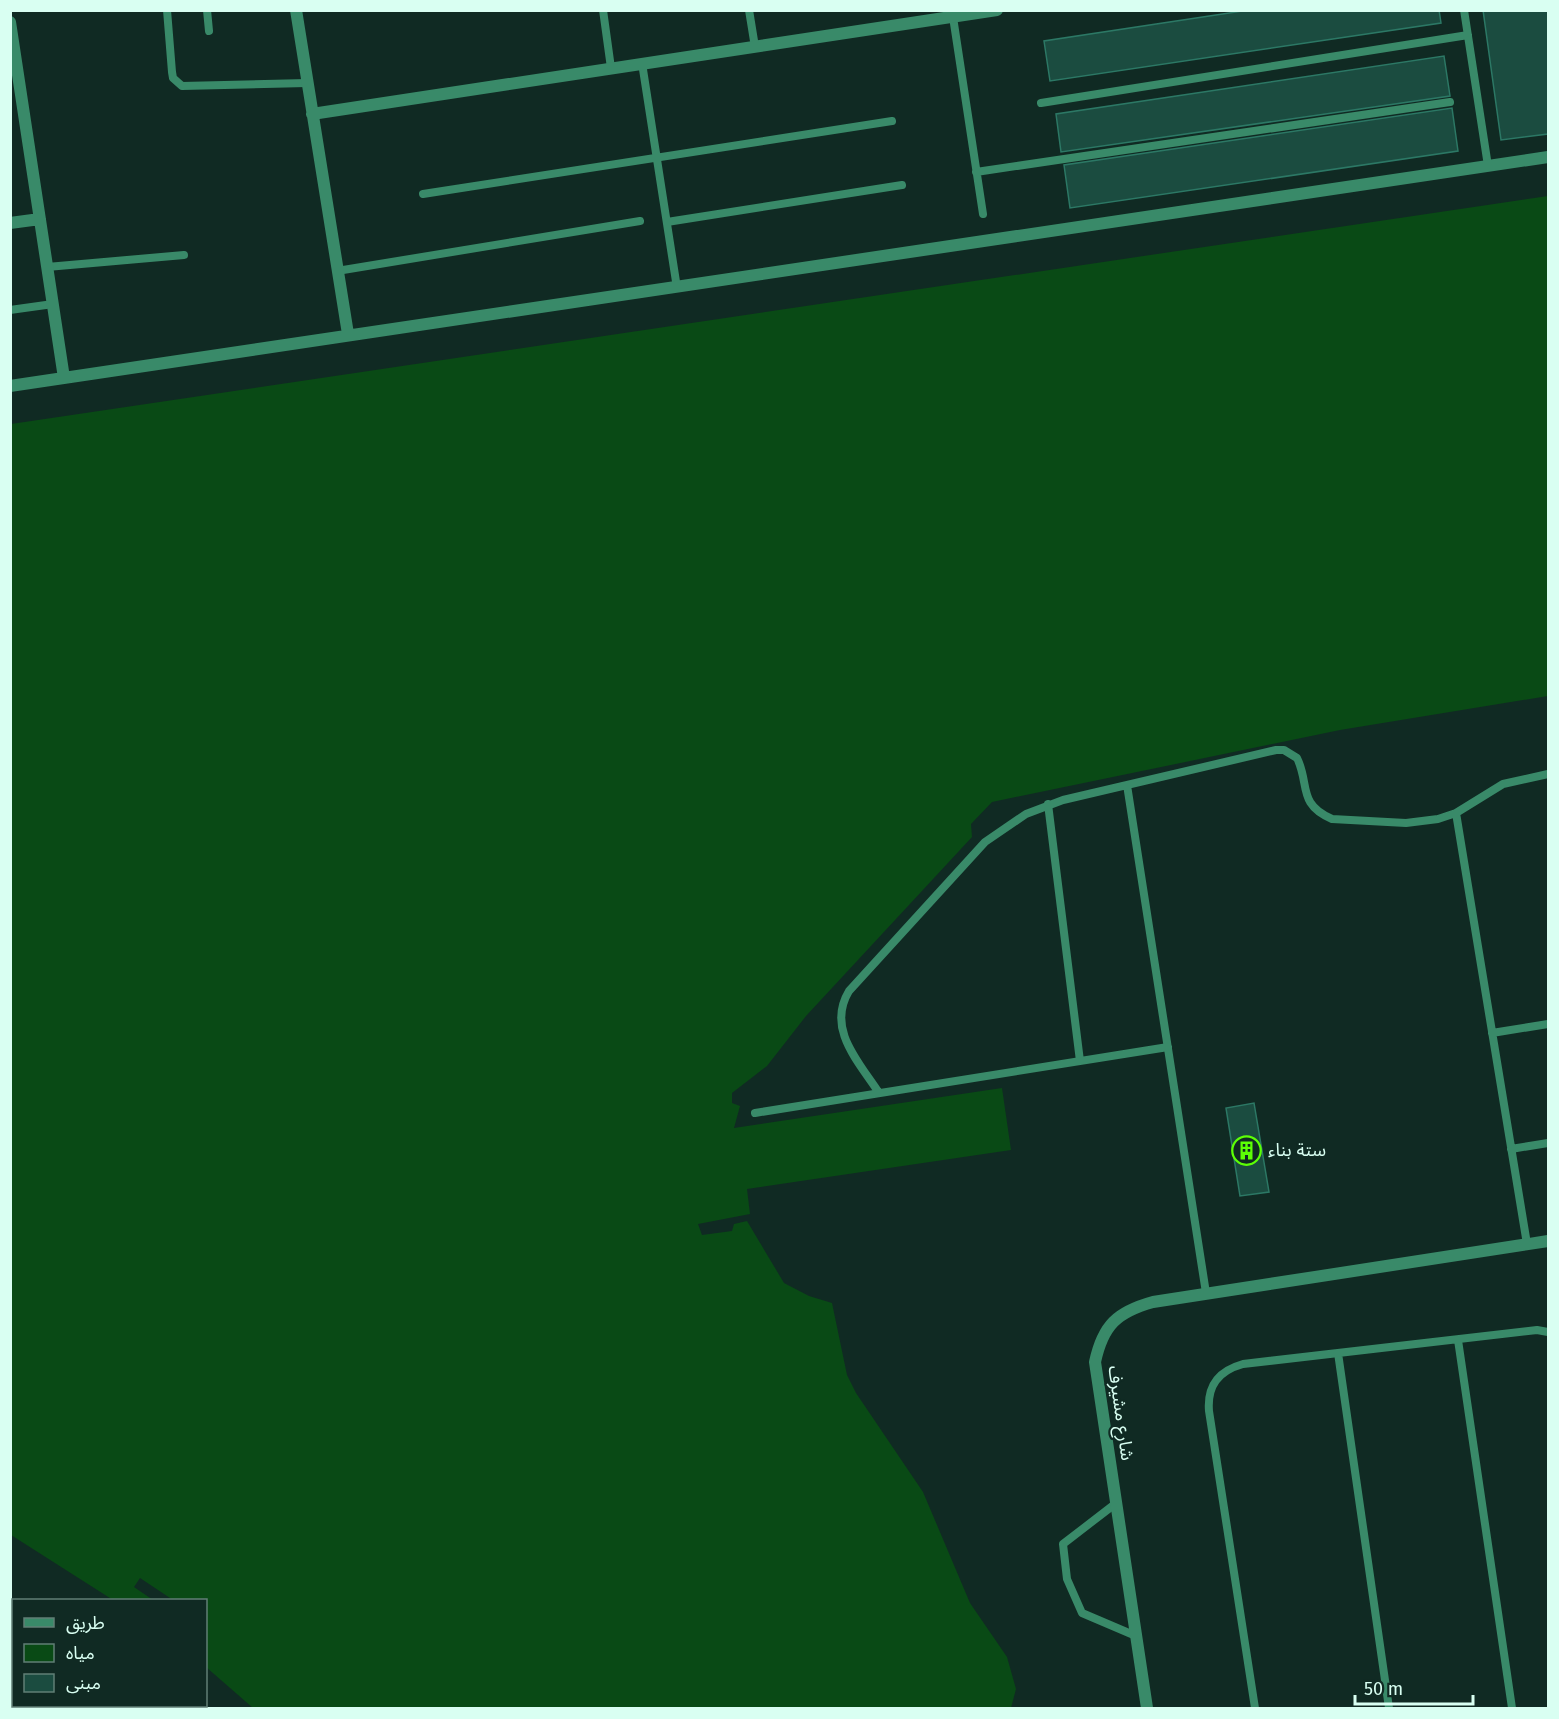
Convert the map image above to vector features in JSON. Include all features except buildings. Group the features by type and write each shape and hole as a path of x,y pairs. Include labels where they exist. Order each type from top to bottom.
{"street":[{"path":"296,10 348,334"},
{"path":"312,114 755,47 936,15 953,17 997,10"},
{"path":"10,22 64,378"},
{"path":"10,386 1548,157"},
{"path":"10,223 40,219"},
{"name":"شارع مشيرف","path":"1147,1708 1095,1362 1100,1340 1113,1321 1131,1308 1206,1293 1548,1241"}],"lane":[{"path":"168,10 172,72 182,86 307,83"},
{"path":"207,10 209,31"},
{"path":"603,10 611,68"},
{"path":"749,10 755,47"},
{"path":"1464,10 1488,166"},
{"path":"953,17 983,214"},
{"path":"1041,103 1468,35"},
{"path":"642,63 676,288"},
{"path":"976,172 1450,102"},
{"path":"423,194 892,121"},
{"path":"667,222 902,185"},
{"path":"337,271 640,221"},
{"path":"47,267 184,255"},
{"path":"10,310 53,304"},
{"path":"879,1093 845,1039 840,1027 842,1002 985,842 1026,814 1048,804 1284,750 1297,758 1301,765 1305,793 1309,802 1323,816 1332,819 1406,824 1438,819 1456,813 1503,784 1548,774"},
{"path":"1127,785 1206,1293"},
{"path":"1048,804 1080,1061"},
{"path":"1456,813 1527,1244"},
{"path":"1492,1033 1548,1024"},
{"path":"755,1113 1168,1047"},
{"path":"1511,1149 1548,1143"},
{"path":"1255,1708 1208,1398 1216,1380 1230,1367 1537,1330 1548,1332"},
{"path":"1458,1340 1512,1708"},
{"path":"1338,1353 1389,1708"},
{"path":"1115,1504 1062,1544 1067,1579 1082,1613 1136,1636"}],"water":[{"path":"1548,196 1548,696 1340,730 992,802 971,824 972,837 806,1016 767,1066 732,1093 732,1103 740,1106 734,1128 1002,1088 1011,1150 747,1189 750,1214 698,1224 702,1235 732,1231 734,1224 747,1221 784,1283 809,1296 832,1303 847,1375 856,1393 923,1492 970,1603 1007,1657 1016,1689 1011,1708 253,1708 207,1668 207,1599 172,1599 140,1578 134,1587 152,1599 111,1599 11,1535 11,424"}],"place":[{"name":"ستة بناء","path":"1247,1150"}]}
